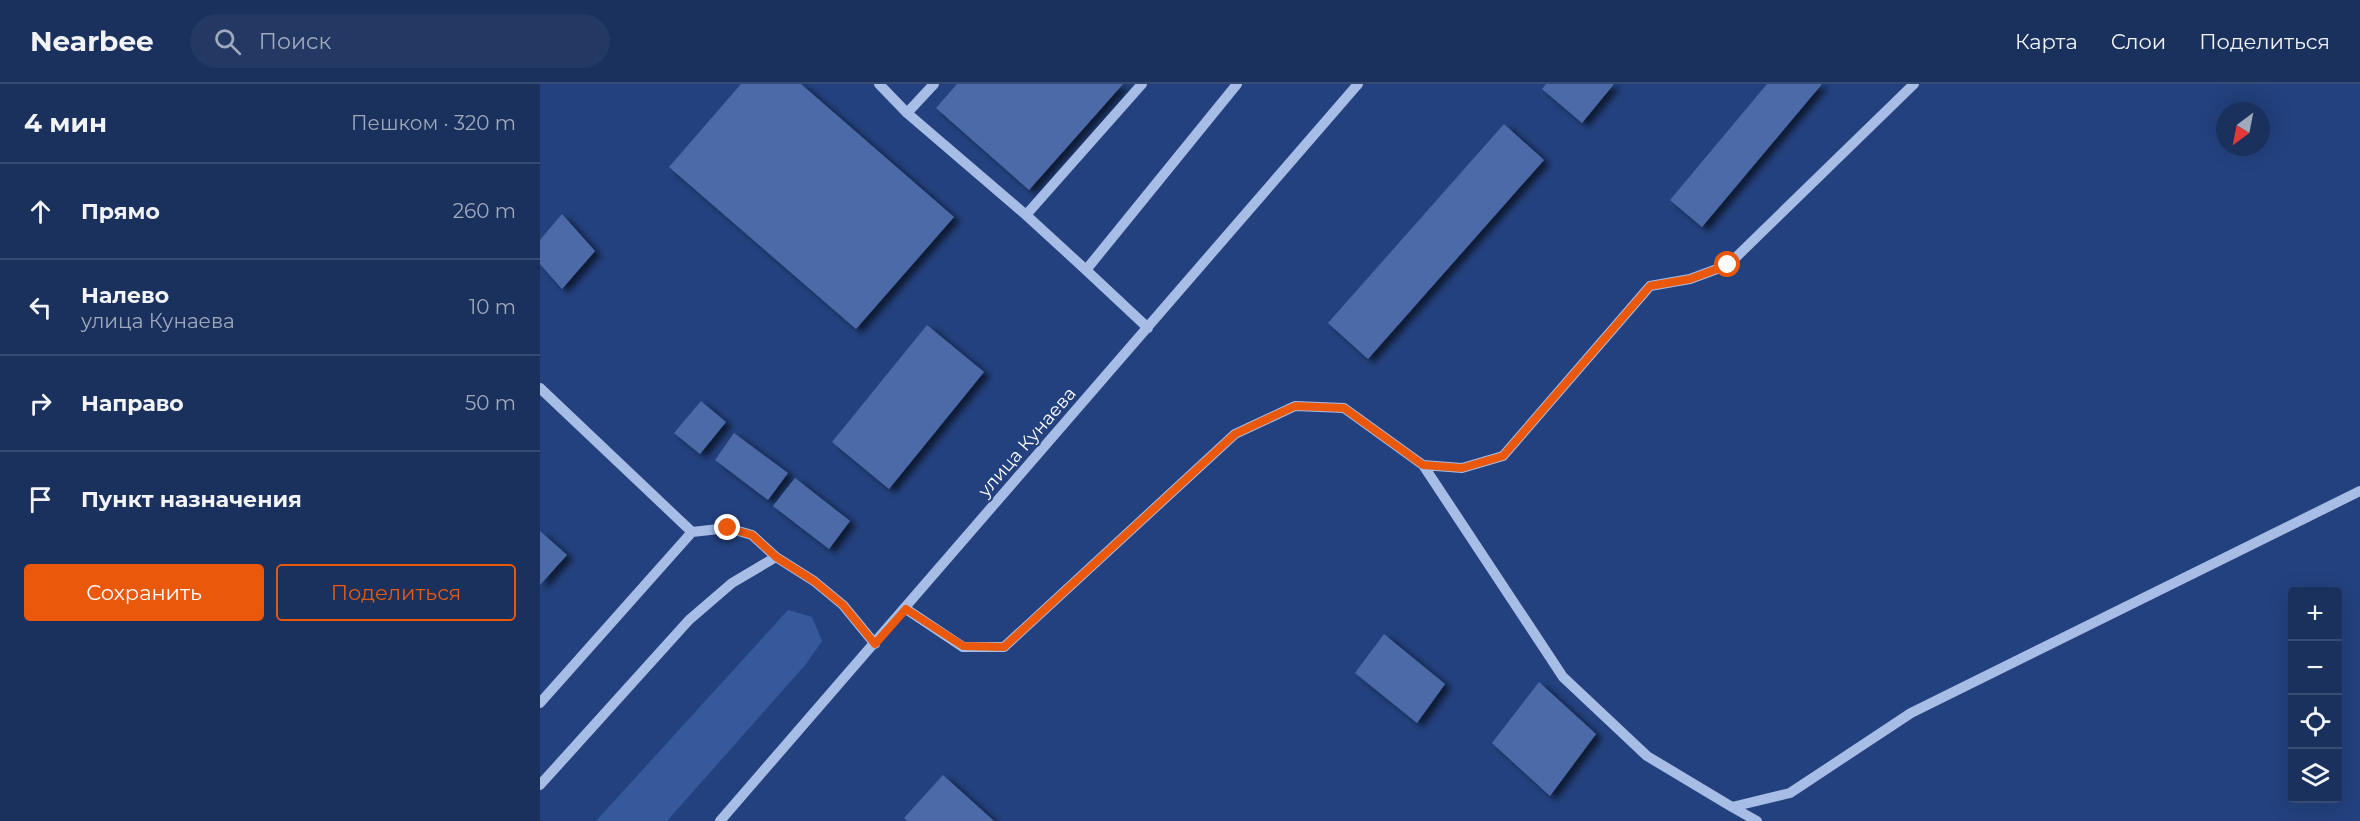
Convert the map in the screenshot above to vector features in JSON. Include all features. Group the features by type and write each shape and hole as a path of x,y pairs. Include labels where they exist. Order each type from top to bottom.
{"street":[{"path":"879,84 907,113 1026,215 1148,328"},
{"path":"907,113 934,84"},
{"path":"1026,215 1142,84"},
{"path":"1086,270 1237,84"},
{"name":"улица Кунаева","path":"720,821 906,609 1358,84"},
{"path":"1423,465 1462,468 1503,456 1650,286 1690,279 1728,265 1914,84"},
{"path":"540,388 692,532"},
{"path":"906,609 963,646 1004,647 1235,434 1295,406 1344,408 1423,465 1563,677 1647,756 1757,821"},
{"path":"1732,807 1790,793 1911,713 2360,491"},
{"path":"540,703 692,532 728,528 752,535 776,557 814,581 843,605 875,644"},
{"path":"540,785 689,620 732,583 776,557"}],"shaded area":[{"path":"788,610 812,617 822,641 806,664 667,821 596,821"}],"building":[{"path":"741,84 801,84 954,217 856,329 669,167"},
{"path":"957,84 1123,84 1029,190 936,108"},
{"path":"1546,84 1614,84 1582,123 1542,89"},
{"path":"1767,84 1822,84 1702,227 1670,200"},
{"path":"1504,124 1544,160 1368,359 1328,323"},
{"path":"562,214 595,251 562,289 540,264 540,240"},
{"path":"927,325 984,372 889,489 832,442"},
{"path":"701,401 726,422 700,454 674,433"},
{"path":"734,433 788,473 768,500 715,460"},
{"path":"795,478 850,521 829,549 773,506"},
{"path":"540,531 567,555 540,585"},
{"path":"1384,634 1445,684 1417,723 1355,673"},
{"path":"1539,682 1596,734 1550,796 1492,743"},
{"path":"943,775 994,821 907,821 904,818"}],"route":[{"path":"728,528 752,535 776,557 814,581 843,605 875,644 906,609 963,646 1004,647 1235,434 1295,406 1344,408 1423,465 1462,468 1503,456 1650,286 1690,279 1728,265"}]}
